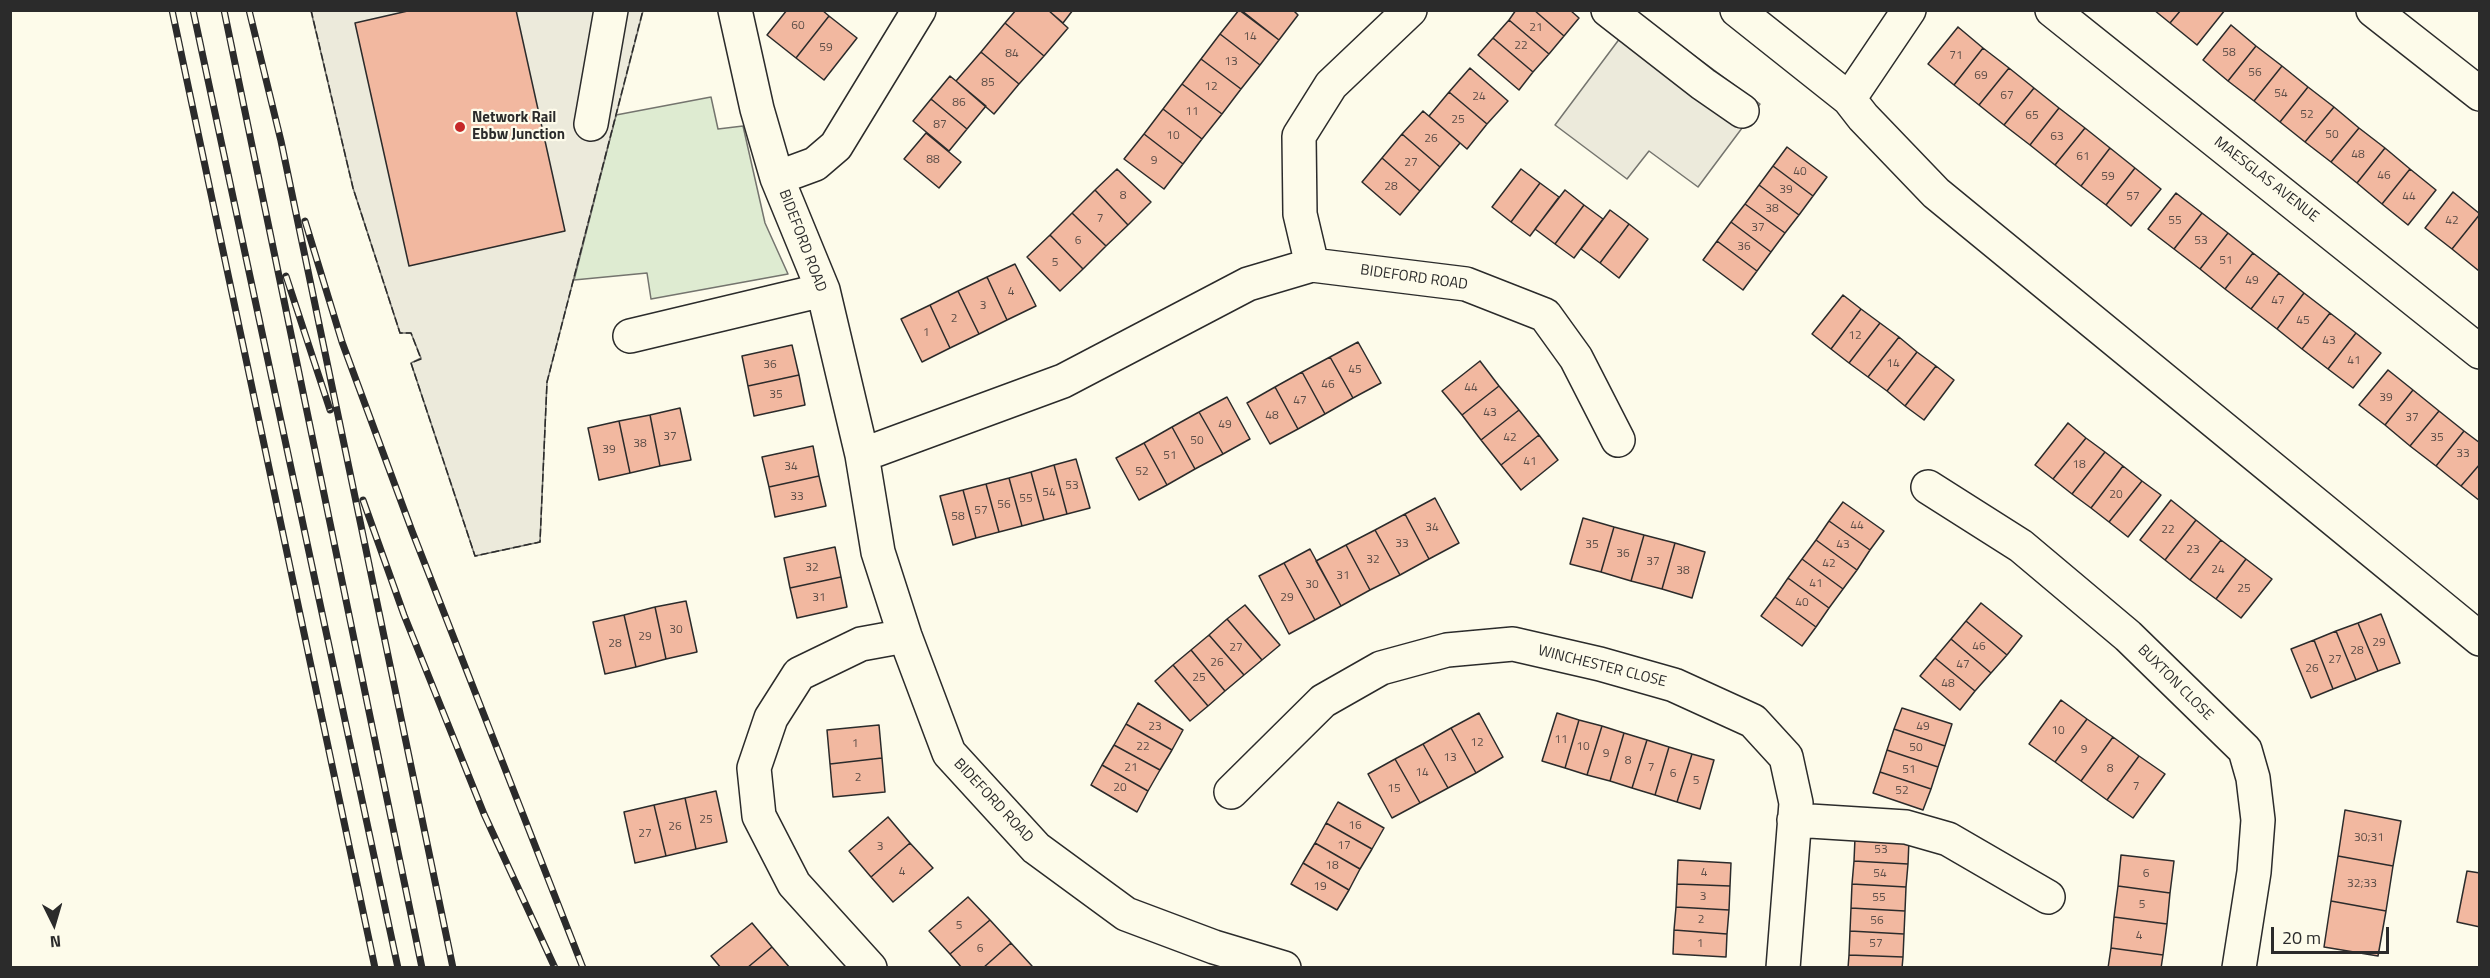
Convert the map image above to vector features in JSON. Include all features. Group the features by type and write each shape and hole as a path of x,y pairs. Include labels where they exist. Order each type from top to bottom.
{"street":[{"path":"591,124 610,10"},
{"path":"727,10 743,48"},
{"path":"735,10 757,109 777,178"},
{"name":"BIDEFORD ROAD","path":"919,10 836,146 815,164 777,178 822,290 862,454 878,552 905,636 949,753 1036,848 1126,914 1214,947 1284,968"},
{"path":"1312,265 1300,214 1299,136 1331,85 1410,10"},
{"path":"1608,10 1703,84 1742,111"},
{"path":"1737,10 1849,99 1936,193 2480,639"},
{"path":"1849,99 1909,10"},
{"name":"MAESGLAS AVENUE","path":"2052,10 2480,352"},
{"path":"2373,10 2480,94"},
{"name":"BIDEFORD ROAD","path":"862,454 1063,381 1248,284 1312,265 1466,284 1545,315 1576,358 1618,440"},
{"path":"630,336 822,290"},
{"name":"BUXTON CLOSE","path":"1928,487 2021,546 2128,636 2245,750 2253,778 2258,820 2254,872 2239,968"},
{"path":"870,968 794,884 759,816 754,768 771,718 799,674 861,644 905,636"},
{"name":"WINCHESTER CLOSE","path":"1231,792 1323,701 1381,668 1447,650 1513,644 1600,664 1674,685 1753,721 1786,757 1796,803 1783,968"},
{"path":"1794,820 1906,827 1947,839 2048,897"}],"green space":[{"path":"711,97 718,129 743,126 765,223 788,274 651,299 647,273 574,280 616,115"}],"shaded area":[{"path":"311,11 643,11 547,382 540,542 475,556 411,363 421,358 411,333 400,333 353,188"},
{"path":"1638,14 1760,104 1698,187 1649,151 1627,179 1555,125"}],"building":[{"name":"Network Rail Ebbw Junction","path":"412,10 516,10 565,231 409,266 355,23"},
{"path":"787,10 822,10 829,16 796,58 767,35"},
{"path":"1016,10 1048,10 1068,28 1044,56 1005,23"},
{"path":"1048,10 1073,10 1063,23"},
{"path":"1239,10 1279,40 1260,65 1220,34"},
{"path":"1241,10 1293,10 1298,15 1279,40"},
{"path":"1516,10 1534,10 1564,36 1549,54 1509,20"},
{"path":"1534,10 1570,10 1579,18 1564,36"},
{"path":"2154,10 2181,10 2170,23"},
{"path":"2181,10 2225,10 2197,45 2170,23"},
{"path":"829,16 857,38 824,80 796,58"},
{"path":"1509,20 1549,54 1533,72 1493,38"},
{"path":"1005,23 1044,56 1019,84 981,52"},
{"path":"2231,25 2256,46 2228,81 2203,60"},
{"path":"1958,27 1983,48 1954,85 1928,64"},
{"path":"1220,34 1260,65 1241,89 1201,59"},
{"path":"1493,38 1533,72 1519,90 1478,55"},
{"path":"2256,46 2282,66 2254,101 2228,81"},
{"path":"1983,48 2009,68 1979,105 1954,85"},
{"path":"981,52 1019,84 994,114 956,81"},
{"path":"1201,59 1241,89 1222,114 1182,84"},
{"path":"2282,66 2308,87 2280,122 2254,101"},
{"path":"1470,68 1508,101 1487,124 1449,92"},
{"path":"2009,68 2034,88 2004,125 1979,105"},
{"path":"950,76 986,106 967,129 931,99"},
{"path":"1182,84 1222,114 1202,139 1163,109"},
{"path":"2308,87 2334,107 2305,142 2280,122"},
{"path":"2034,88 2059,108 2030,145 2004,125"},
{"path":"1449,92 1487,124 1467,149 1429,116"},
{"path":"931,99 967,129 949,151 913,121"},
{"path":"2334,107 2359,128 2331,162 2305,142"},
{"path":"2059,108 2085,128 2055,165 2030,145"},
{"path":"1163,109 1202,139 1183,164 1144,134"},
{"path":"1423,111 1460,143 1440,167 1402,134"},
{"path":"2085,128 2110,148 2081,186 2055,165"},
{"path":"2359,128 2385,148 2357,183 2331,162"},
{"path":"926,133 961,162 939,188 904,159"},
{"path":"1144,134 1183,164 1164,189 1124,159"},
{"path":"1402,134 1440,167 1420,191 1382,158"},
{"path":"1787,147 1827,177 1813,196 1773,166"},
{"path":"2110,148 2135,168 2106,205 2081,186"},
{"path":"2385,148 2410,169 2382,204 2357,183"},
{"path":"1382,158 1420,191 1400,215 1362,182"},
{"path":"1773,166 1813,196 1799,215 1759,185"},
{"path":"2135,168 2161,189 2131,226 2106,205"},
{"path":"1117,169 1151,202 1128,225 1095,190"},
{"path":"1521,169 1540,183 1511,222 1492,207"},
{"path":"2410,169 2436,190 2408,225 2382,204"},
{"path":"1540,183 1559,197 1530,236 1511,222"},
{"path":"1759,185 1799,215 1785,233 1745,204"},
{"path":"1095,190 1128,225 1106,246 1072,213"},
{"path":"1565,190 1584,205 1555,244 1535,229"},
{"path":"2453,192 2480,214 2452,249 2425,228"},
{"path":"2176,193 2202,213 2174,249 2148,229"},
{"path":"1745,204 1785,233 1771,252 1731,222"},
{"path":"1584,205 1603,219 1574,258 1555,244"},
{"path":"1610,210 1629,224 1600,263 1581,249"},
{"path":"1072,213 1106,246 1083,269 1050,235"},
{"path":"2202,213 2228,233 2200,269 2174,249"},
{"path":"2480,214 2480,270 2479,271 2452,249"},
{"path":"1731,222 1771,252 1757,271 1717,241"},
{"path":"1629,224 1648,239 1619,278 1600,263"},
{"path":"2228,233 2253,253 2225,289 2200,269"},
{"path":"1050,235 1083,269 1060,291 1027,257"},
{"path":"1717,241 1757,271 1743,290 1703,260"},
{"path":"2253,253 2279,273 2251,309 2225,289"},
{"path":"1015,264 1036,306 1007,320 987,277"},
{"path":"2279,273 2304,293 2277,329 2251,309"},
{"path":"987,277 1007,320 979,334 958,291"},
{"path":"958,291 979,334 950,348 930,305"},
{"path":"2304,293 2330,313 2302,349 2277,329"},
{"path":"1843,295 1861,309 1831,349 1812,334"},
{"path":"930,305 950,348 922,362 901,319"},
{"path":"1861,309 1880,323 1849,363 1831,349"},
{"path":"2330,313 2356,333 2328,369 2302,349"},
{"path":"1880,323 1899,337 1868,377 1849,363"},
{"path":"2356,333 2381,353 2353,388 2328,369"},
{"path":"1899,337 1917,352 1887,391 1868,377"},
{"path":"1358,342 1381,383 1353,398 1330,357"},
{"path":"792,345 799,375 748,386 742,356"},
{"path":"1917,352 1936,366 1905,406 1887,391"},
{"path":"1330,357 1353,398 1325,414 1302,372"},
{"path":"1480,361 1499,386 1462,415 1442,391"},
{"path":"1936,366 1954,380 1924,420 1905,406"},
{"path":"2388,370 2413,390 2385,425 2359,405"},
{"path":"1302,372 1325,414 1298,429 1275,387"},
{"path":"799,375 805,405 754,416 748,386"},
{"path":"1499,386 1519,410 1481,440 1462,415"},
{"path":"1275,387 1298,429 1270,444 1247,403"},
{"path":"2413,390 2439,411 2410,446 2385,425"},
{"path":"1227,397 1250,439 1223,454 1199,412"},
{"path":"680,408 691,460 660,466 650,415"},
{"path":"1519,410 1539,435 1501,465 1481,440"},
{"path":"2439,411 2464,431 2436,466 2410,446"},
{"path":"1199,412 1223,454 1195,469 1172,427"},
{"path":"650,415 660,466 630,473 619,421"},
{"path":"619,421 630,473 599,480 588,428"},
{"path":"2068,423 2086,438 2053,479 2035,465"},
{"path":"1172,427 1195,469 1167,485 1144,443"},
{"path":"2464,431 2480,443 2480,464 2461,486 2436,466"},
{"path":"1539,435 1558,460 1521,490 1501,465"},
{"path":"2086,438 2105,452 2072,494 2053,479"},
{"path":"1144,443 1167,485 1139,500 1116,458"},
{"path":"813,446 819,476 769,487 762,457"},
{"path":"2105,452 2123,466 2091,508 2072,494"},
{"path":"1076,459 1090,508 1067,514 1054,465"},
{"path":"2480,464 2480,501 2461,486"},
{"path":"1054,465 1067,514 1044,520 1031,472"},
{"path":"2123,466 2142,481 2109,522 2091,508"},
{"path":"1031,472 1044,520 1022,526 1009,478"},
{"path":"819,476 826,506 775,517 769,487"},
{"path":"1009,478 1022,526 999,532 986,484"},
{"path":"2142,481 2161,495 2128,537 2109,522"},
{"path":"986,484 999,532 976,538 963,490"},
{"path":"963,490 976,538 953,545 940,496"},
{"path":"1435,498 1459,543 1429,559 1405,514"},
{"path":"2171,500 2196,520 2165,560 2140,540"},
{"path":"1843,502 1884,531 1870,550 1829,521"},
{"path":"1405,514 1429,559 1400,575 1375,530"},
{"path":"1583,518 1614,527 1601,572 1570,564"},
{"path":"2196,520 2221,540 2190,580 2165,560"},
{"path":"1829,521 1870,550 1857,570 1816,540"},
{"path":"1614,527 1644,535 1631,581 1601,572"},
{"path":"1375,530 1400,575 1370,590 1346,545"},
{"path":"1644,535 1675,543 1662,589 1631,581"},
{"path":"1816,540 1857,570 1843,589 1802,559"},
{"path":"2221,540 2246,559 2216,599 2190,580"},
{"path":"1675,543 1705,552 1692,598 1662,589"},
{"path":"1346,545 1370,590 1341,606 1316,561"},
{"path":"835,547 841,577 790,588 784,558"},
{"path":"1310,549 1341,606 1315,620 1284,563"},
{"path":"1802,559 1843,589 1829,608 1788,578"},
{"path":"2246,559 2272,579 2241,618 2216,599"},
{"path":"1284,563 1315,620 1289,634 1259,576"},
{"path":"841,577 847,607 797,618 790,588"},
{"path":"1788,578 1829,608 1816,627 1775,597"},
{"path":"1775,597 1816,627 1802,646 1761,616"},
{"path":"686,601 697,652 666,659 655,607"},
{"path":"1981,603 2022,636 2007,655 1966,621"},
{"path":"1245,605 1280,645 1262,660 1227,619"},
{"path":"655,607 666,659 636,667 624,615"},
{"path":"2381,614 2400,663 2378,671 2358,623"},
{"path":"624,615 636,667 605,674 593,622"},
{"path":"1227,619 1262,660 1244,675 1209,635"},
{"path":"1966,621 2007,655 1991,673 1951,639"},
{"path":"2358,623 2378,671 2356,680 2336,631"},
{"path":"2336,631 2356,680 2333,689 2314,640"},
{"path":"1209,635 1244,675 1225,691 1191,650"},
{"path":"1951,639 1991,673 1975,691 1935,658"},
{"path":"2314,640 2333,689 2311,698 2291,649"},
{"path":"1191,650 1225,691 1208,706 1173,665"},
{"path":"1935,658 1975,691 1960,710 1920,676"},
{"path":"1173,665 1208,706 1190,721 1155,681"},
{"path":"2061,700 2087,719 2055,762 2029,744"},
{"path":"1138,703 1183,730 1172,750 1126,724"},
{"path":"1902,708 1952,724 1945,746 1894,729"},
{"path":"1479,713 1503,757 1476,773 1451,728"},
{"path":"1557,713 1579,720 1565,768 1542,761"},
{"path":"2087,719 2113,737 2081,781 2055,762"},
{"path":"1579,720 1602,726 1587,775 1565,768"},
{"path":"1126,724 1172,750 1160,770 1114,745"},
{"path":"879,725 882,758 830,764 827,730"},
{"path":"1602,726 1624,733 1610,781 1587,775"},
{"path":"1451,728 1476,773 1448,788 1423,744"},
{"path":"1894,729 1945,746 1938,767 1887,750"},
{"path":"1624,733 1647,740 1632,788 1610,781"},
{"path":"2113,737 2139,756 2107,800 2081,781"},
{"path":"1647,740 1669,747 1655,795 1632,788"},
{"path":"1423,744 1448,788 1420,803 1395,759"},
{"path":"1114,745 1160,770 1148,791 1102,765"},
{"path":"1669,747 1692,754 1677,802 1655,795"},
{"path":"1887,750 1938,767 1931,789 1880,772"},
{"path":"1692,754 1714,760 1700,809 1677,802"},
{"path":"2139,756 2165,774 2133,818 2107,800"},
{"path":"882,758 885,792 833,797 830,764"},
{"path":"1395,759 1420,803 1392,818 1368,774"},
{"path":"1102,765 1148,791 1137,812 1091,785"},
{"path":"1880,772 1931,789 1923,810 1873,793"},
{"path":"716,791 727,842 696,849 685,798"},
{"path":"685,798 696,849 666,856 654,805"},
{"path":"1338,802 1384,828 1372,849 1326,823"},
{"path":"654,805 666,856 635,863 624,812"},
{"path":"2345,810 2401,821 2393,866 2338,856"},
{"path":"888,817 910,843 871,877 849,851"},
{"path":"1326,823 1372,849 1360,869 1315,843"},
{"path":"1855,838 1909,840 1908,864 1854,861"},
{"path":"910,843 933,868 893,902 871,877"},
{"path":"1315,843 1360,869 1349,890 1303,863"},
{"path":"2121,855 2174,861 2170,893 2118,886"},
{"path":"2338,856 2393,866 2386,911 2331,901"},
{"path":"1678,860 1731,863 1730,886 1677,884"},
{"path":"1854,861 1908,864 1906,887 1852,884"},
{"path":"1303,863 1349,890 1337,910 1291,884"},
{"path":"2467,871 2480,873 2480,927 2457,922"},
{"path":"1677,884 1730,886 1729,910 1676,907"},
{"path":"1852,884 1906,887 1905,911 1851,908"},
{"path":"2118,886 2170,893 2167,924 2114,917"},
{"path":"968,897 990,920 950,954 929,931"},
{"path":"2331,901 2386,911 2378,956 2324,947"},
{"path":"1676,907 1729,910 1727,934 1674,930"},
{"path":"1851,908 1905,911 1904,934 1850,931"},
{"path":"2114,917 2167,924 2163,955 2111,948"},
{"path":"990,920 1011,943 983,968 962,968 950,954"},
{"path":"752,923 772,947 747,968 721,968 711,956"},
{"path":"1674,930 1727,934 1726,957 1673,954"},
{"path":"1850,931 1904,934 1903,957 1849,955"},
{"path":"1011,943 1032,966 1030,968 983,968"},
{"path":"772,947 790,968 747,968"},
{"path":"2111,948 2163,955 2161,968 2108,968"},
{"path":"1849,955 1903,957 1902,968 1848,968"}],"railway":[{"path":"172,10 375,968"},
{"path":"193,10 398,968"},
{"path":"224,10 422,968"},
{"path":"249,10 281,141 453,968"},
{"path":"305,221 342,342 412,531 583,968"},
{"path":"286,276 330,410"},
{"path":"363,500 404,615 484,814 555,968"}],"fence":[{"path":"311,10 353,188 400,333 411,333 421,359 411,363 475,556 540,542 547,382 643,10"}],"place":[{"name":"Network Rail Ebbw Junction","path":"460,127"}]}
